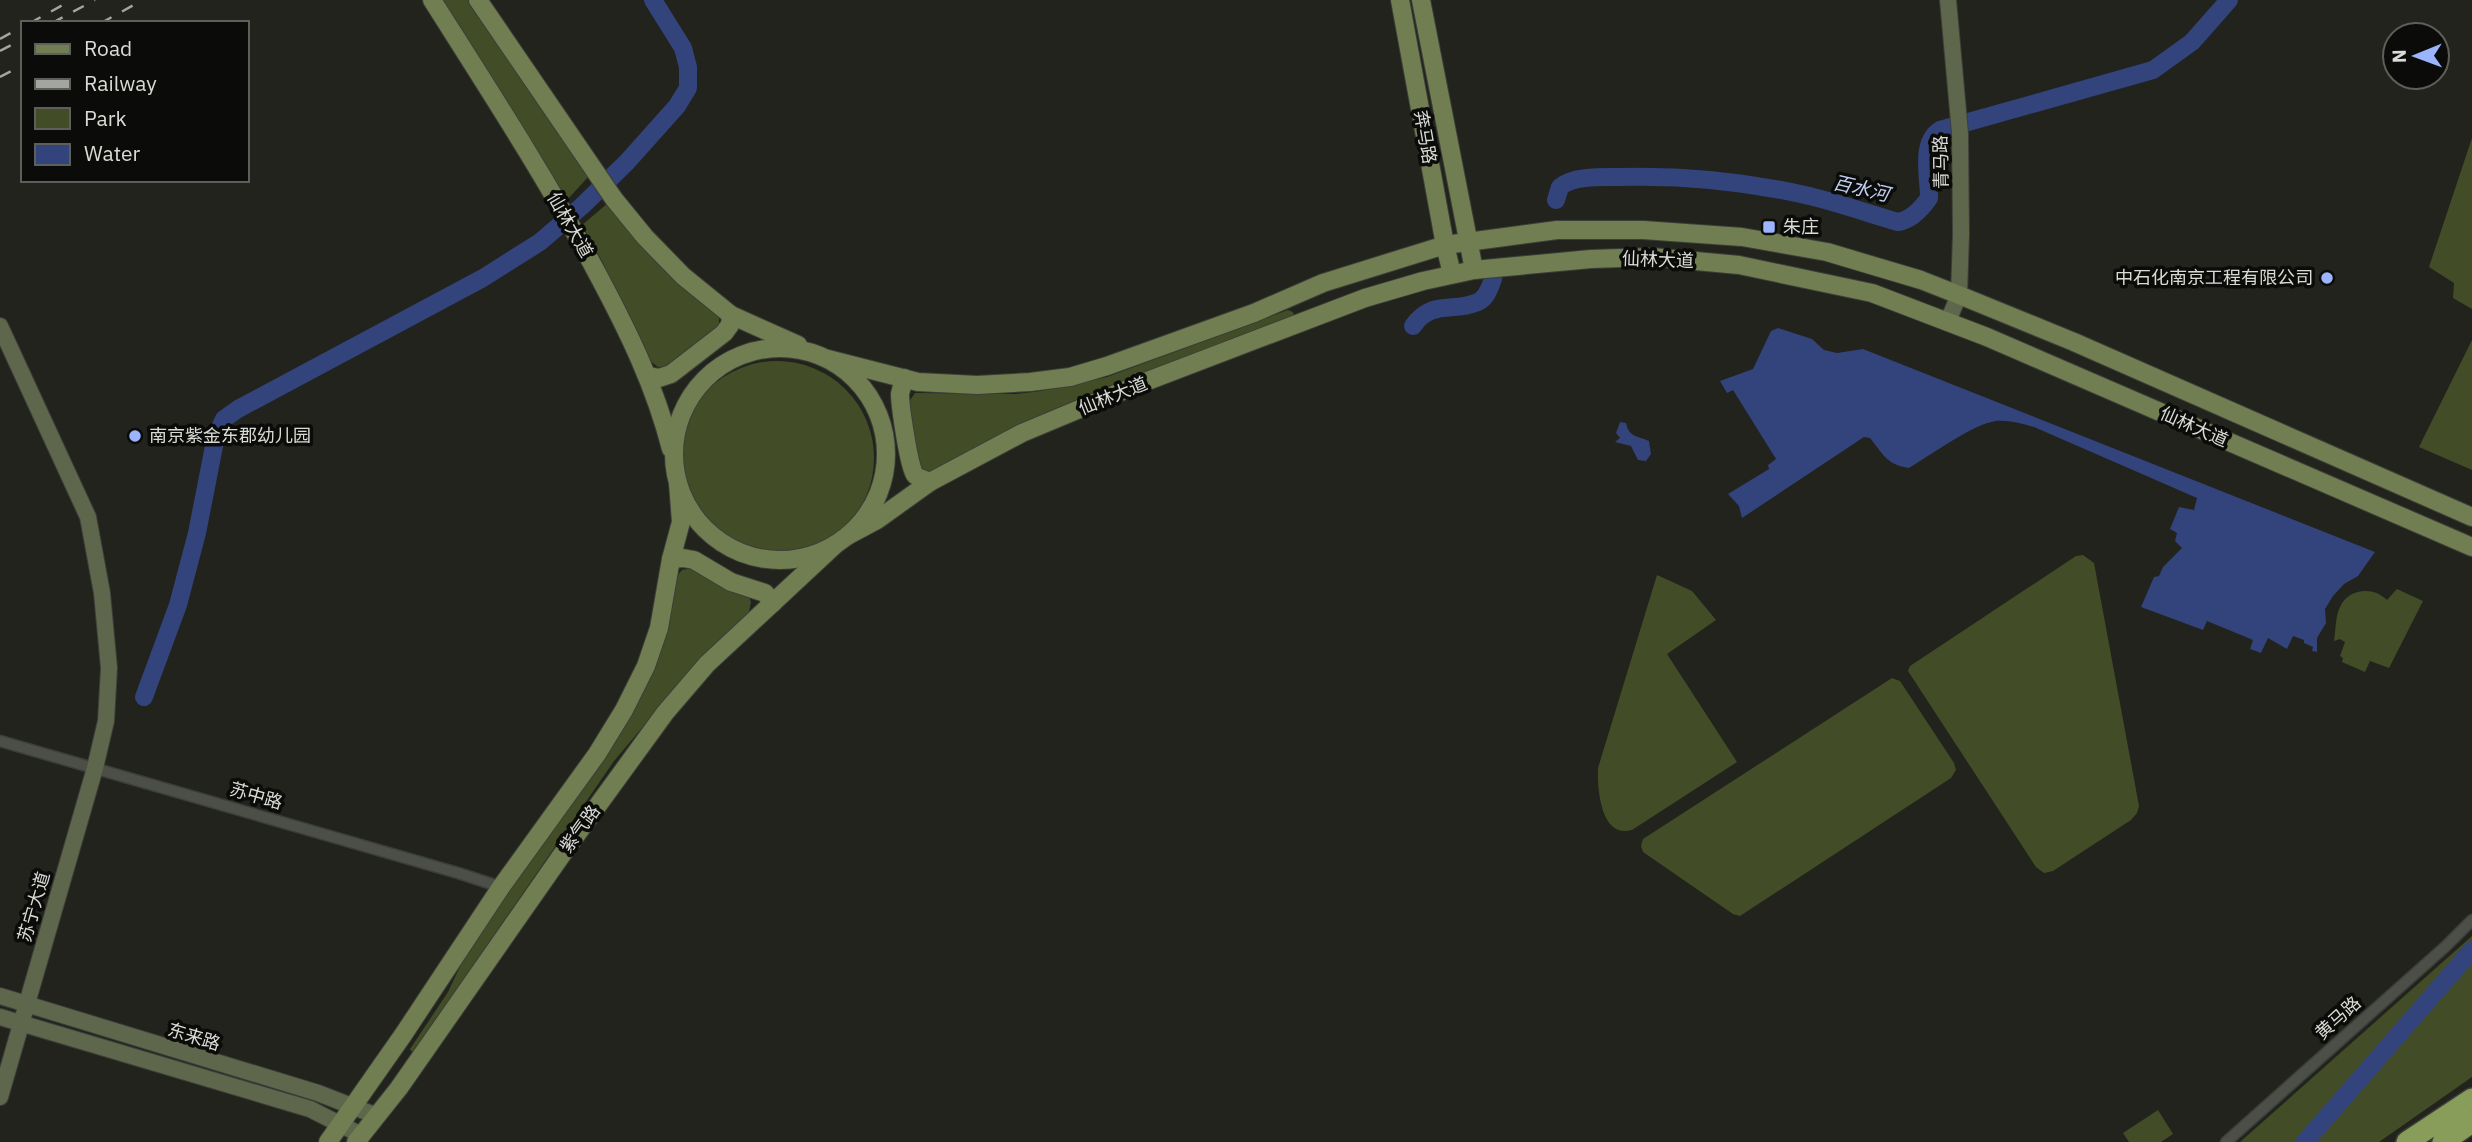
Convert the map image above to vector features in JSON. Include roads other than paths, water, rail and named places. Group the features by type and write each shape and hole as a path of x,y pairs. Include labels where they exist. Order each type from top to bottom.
{"highway":[{"path":"2407,1142 2472,1099"},
{"path":"2443,1142 2472,1122"}],"main road":[{"name":"仙林大道","path":"432,0 575,232 649,376 662,411 676,474"},
{"name":"仙林大道","path":"478,0 614,199 645,237 683,276 731,315 820,356 904,379 988,385 1070,376 1107,366 1229,323 1323,283 1445,245 1557,230 1693,233 1768,240 1827,252 1875,265 1959,295 2074,342 2472,517"},
{"name":"奔马路","path":"1400,0 1452,274"},
{"name":"奔马路","path":"1421,0 1474,270"},
{"name":"仙林大道","path":"841,540 877,520 930,482 1022,433 1137,385 1365,298 1474,270 1591,258 1652,257 1739,265 1866,291 1948,321 2472,547"},
{"path":"1866,291 1875,265"},
{"path":"649,376 659,378 671,373 724,332 730,325 731,315"},
{"path":"780,348 820,356 849,373 868,395 880,419 886,448 882,482 864,519 841,540 806,557 786,560 746,555 708,532 688,507 676,474 674,446 681,416 692,394 713,371 734,358 758,350 780,348"},
{"path":"904,379 900,392 909,464 915,475 930,482"},
{"name":"紫气路","path":"328,1142 501,887 597,754 624,710 646,667 659,628 671,559 681,522 676,474"},
{"name":"紫气路","path":"359,1139 424,1053 561,856 665,713 707,664 841,540"},
{"path":"671,559 694,561 731,582 765,593 773,603"},
{"path":"403,1035 403,1048 407,1054 413,1056 424,1053"}],"street":[{"name":"青马路","path":"1948,0 1960,133 1961,234 1959,295 1948,321"},
{"name":"苏宁大道","path":"0,326 88,517 102,593 109,668 106,721 95,768 0,1097"},
{"name":"苏中路","path":"0,741 501,887"},
{"name":"黄马路","path":"2226,1142 2472,920"},
{"name":"东来路","path":"0,996 318,1093 377,1116"},
{"name":"东来路","path":"0,1017 310,1109 340,1124 359,1139"}],"water":[{"path":"1778,328 1812,339 1824,350 1837,353 1863,349 2375,552 2358,576 2344,584 2325,609 2326,623 2317,638 2317,652 2312,651 2313,647 2304,643 2304,640 2293,636 2287,649 2268,638 2261,653 2250,649 2253,640 2207,621 2203,630 2141,607 2154,577 2159,576 2163,567 2182,548 2175,541 2177,533 2170,529 2179,507 2194,510 2197,498 2034,427 2006,421 1987,423 1976,428 1909,468 1890,461 1870,438 1864,437 1742,518 1739,506 1728,494 1769,469 1768,465 1776,459 1733,390 1727,393 1720,381 1753,369 1771,331"},
{"path":"1620,422 1626,423 1635,436 1649,441 1651,454 1646,461 1638,460 1631,446 1615,442 1620,438 1616,433"}],"waterway":[{"path":"144,697 178,605 197,533 216,436 224,419 483,278 540,242 582,206 627,162 677,106 688,88 688,67 683,48 653,0"},
{"name":"百水河","path":"1556,200 1560,187 1579,179 1688,178 1782,190 1898,222 1903,221 1916,213 1929,198 1928,151 1930,143 1940,130 2153,70 2192,42 2229,0"},
{"name":"百水河","path":"1413,326 1435,309 1478,302 1488,292 1493,279"},
{"path":"2305,1142 2472,950"}],"railway":[{"path":"34,21 72,0"},
{"path":"56,21 95,0"},
{"path":"105,21 143,0"},
{"path":"0,39 21,27"},
{"path":"0,51 21,40"},
{"path":"0,77 21,66"}],"place":[{"name":"朱庄","path":"1769,227"},
{"name":"中石化南京工程有限公司","path":"2327,278"},
{"name":"南京紫金东郡幼儿园","path":"135,436"}]}
